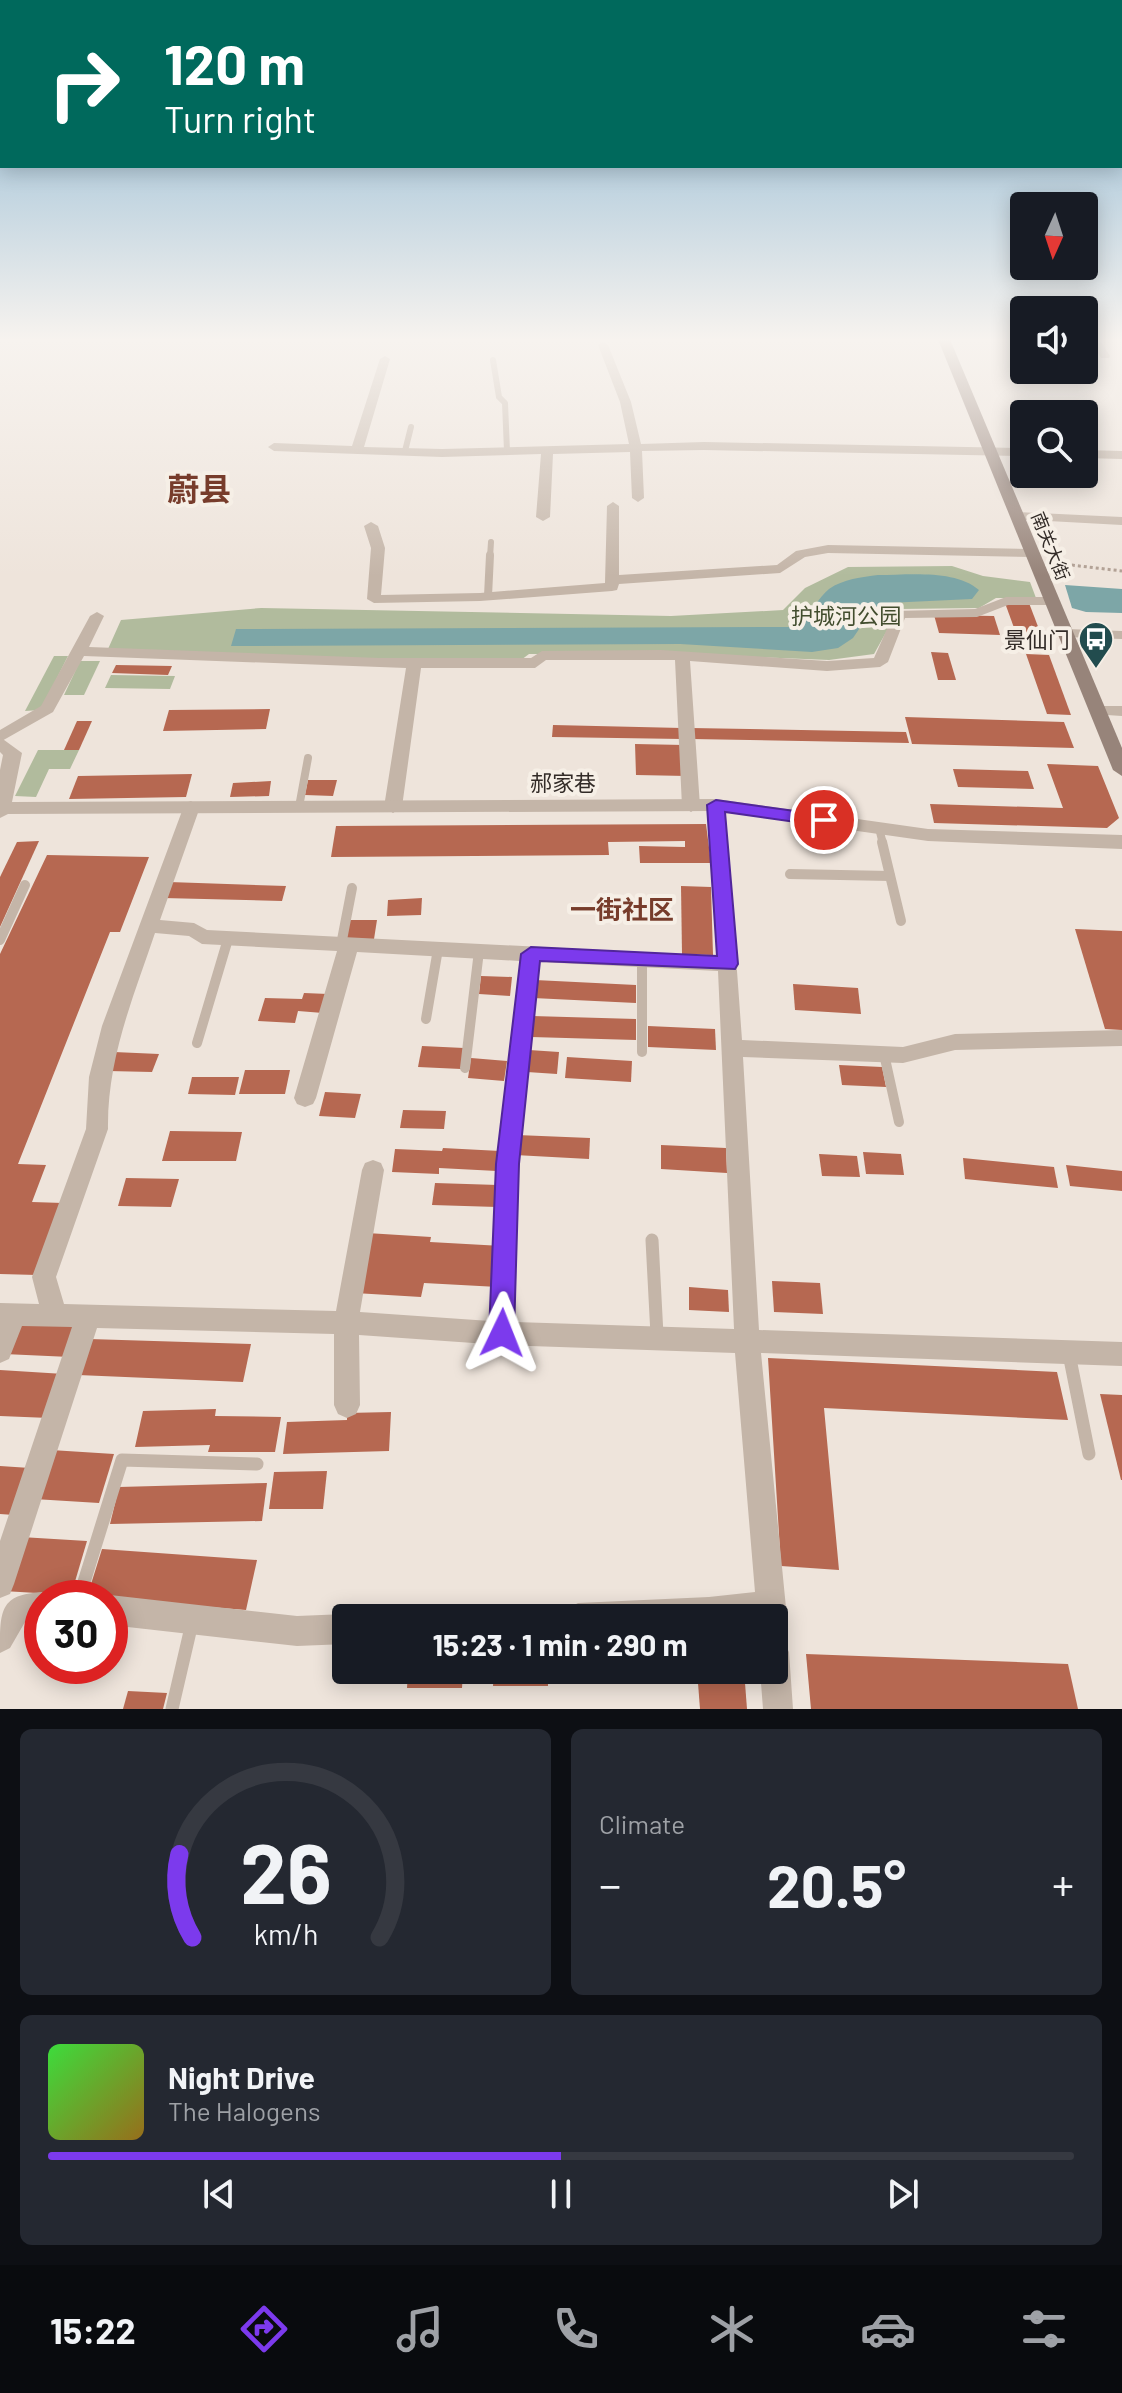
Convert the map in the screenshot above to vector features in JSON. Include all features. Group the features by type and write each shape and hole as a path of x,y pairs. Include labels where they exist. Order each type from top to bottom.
{"main road":[{"name":"南关大街","path":"976,417 1122,770"}],"street":[{"path":"357,450 367,417"},
{"path":"632,417 638,448 638,498"},
{"path":"274,447 405,451 638,448 1010,452"},
{"path":"543,517 547,450"},
{"path":"1098,454 1122,455"},
{"path":"371,526 378,548 374,599 488,596 612,587 613,506"},
{"path":"1017,516 1122,521"},
{"path":"612,580 780,569 801,554 828,549 1034,557"},
{"path":"79,651 162,657 414,663 535,663 542,656 682,657 827,666 880,662 900,614 977,613 1006,601 1052,601"},
{"path":"1,809 13,753 0,740 47,709 97,616"},
{"path":"682,657 691,806"},
{"path":"393,807 414,663"},
{"path":"1098,711 1122,711"},
{"path":"716,805 728,964 747,1342 770,1604"},
{"name":"郝家巷","path":"1,809 716,805 928,835 1122,842"},
{"path":"55,1316 44,1277 97,1129 96,1108 102,1066 191,807"},
{"path":"148,926 194,930 202,937 228,939 728,964"},
{"path":"305,1098 345,945"},
{"path":"502,1333 507,1164 531,954"},
{"path":"732,1048 903,1055 955,1042 1122,1038"},
{"path":"347,1405 346,1323 373,1170"},
{"path":"0,1351 7,1315 346,1323 502,1333 1122,1354"},
{"path":"0,1638 15,1598 88,1317"},
{"path":"128,1612 297,1631 332,1630"},
{"path":"776,1684 778,1709"}],"lane":[{"path":"506,417 507,451"},
{"path":"405,451 411,427"},
{"path":"488,596 491,542"},
{"path":"1066,633 1122,635"},
{"path":"299,807 308,758"},
{"path":"879,828 901,921"},
{"path":"790,874 890,876"},
{"path":"0,940 25,885"},
{"path":"345,945 352,888"},
{"path":"197,1043 228,939"},
{"path":"426,1019 438,949"},
{"path":"465,1068 479,951"},
{"path":"642,959 642,1052"},
{"path":"884,1054 899,1122"},
{"path":"652,1240 657,1339"},
{"path":"1069,1354 1089,1454"},
{"path":"85,1580 122,1460 257,1464"},
{"path":"172,1709 193,1619"}],"path":[{"path":"1034,557 1122,571"}],"green space":[{"name":"护城河公园","path":"952,566 983,576 1030,582 1036,598 996,598 979,608 899,609 874,654 829,660 677,654 529,654 521,660 356,659 108,649 121,620 261,608 671,616 783,610 805,588 848,567"},
{"path":"54,656 68,656 41,710 25,711"},
{"path":"80,661 100,661 84,695 64,695"},
{"path":"111,675 175,676 170,689 105,688"},
{"path":"38,750 79,750 70,769 49,769 36,797 15,796"}],"water":[{"path":"878,575 944,576 969,583 979,590 972,599 887,603 872,610 853,638 838,648 812,652 680,644 231,646 236,629 794,627 834,586"},
{"path":"1065,585 1122,589 1122,613 1086,612 1072,608"}],"building":[{"path":"1005,603 1029,603 1042,637 1017,636"},
{"path":"934,615 994,616 1000,635 939,633"},
{"path":"931,652 948,653 956,680 938,680"},
{"path":"1026,654 1049,655 1071,715 1047,714"},
{"path":"116,665 172,666 168,675 112,673"},
{"path":"270,709 266,729 163,731 169,710"},
{"path":"905,717 1064,722 1074,748 912,744"},
{"path":"77,721 92,721 79,750 64,750"},
{"path":"553,725 682,728 682,739 552,737"},
{"path":"691,728 906,732 909,743 692,739"},
{"path":"635,744 684,745 687,776 636,775"},
{"path":"1047,764 1098,766 1119,818 1107,828 934,823 930,804 1063,808"},
{"path":"953,769 1028,771 1034,789 958,787"},
{"path":"192,774 186,797 69,799 78,776"},
{"path":"308,780 337,780 333,796 305,795"},
{"path":"271,781 269,796 230,797 233,783"},
{"path":"706,824 711,863 640,863 639,846 685,847 685,841 608,842 609,855 331,857 336,826"},
{"path":"39,841 0,927 0,877 17,842"},
{"path":"47,855 149,857 120,932 110,932 18,1164 46,1165 32,1202 63,1203 37,1275 0,1274 0,954"},
{"path":"169,882 286,886 282,901 163,898"},
{"path":"681,886 711,887 713,955 682,954"},
{"path":"422,898 421,915 387,916 388,900"},
{"path":"349,920 377,920 374,939 345,939"},
{"path":"1075,929 1122,931 1122,1030 1105,1029"},
{"path":"481,976 512,977 510,996 479,994"},
{"path":"535,980 636,985 636,1003 533,998"},
{"path":"793,984 858,988 861,1014 795,1010"},
{"path":"304,993 328,994 323,1013 298,1011 295,1023 258,1021 265,998 302,999"},
{"path":"532,1016 636,1019 636,1040 531,1037"},
{"path":"648,1026 715,1029 716,1050 648,1047"},
{"path":"422,1046 464,1048 461,1069 418,1067"},
{"path":"529,1050 559,1052 557,1074 527,1072"},
{"path":"114,1052 159,1054 152,1072 108,1071"},
{"path":"567,1057 632,1061 631,1082 565,1078"},
{"path":"471,1058 507,1061 504,1081 468,1078"},
{"path":"839,1065 882,1067 886,1087 842,1085"},
{"path":"245,1070 290,1070 285,1094 239,1094"},
{"path":"192,1077 239,1077 235,1095 188,1094"},
{"path":"325,1092 361,1094 355,1118 319,1116"},
{"path":"403,1110 446,1111 444,1129 400,1128"},
{"path":"170,1131 242,1132 236,1161 162,1161"},
{"path":"517,1135 590,1138 589,1159 515,1155"},
{"path":"661,1145 726,1148 727,1173 661,1169"},
{"path":"443,1148 500,1151 497,1171 439,1168 439,1174 392,1172 395,1149 442,1151"},
{"path":"863,1152 901,1154 904,1175 866,1174"},
{"path":"819,1154 857,1156 860,1177 822,1176"},
{"path":"963,1158 1054,1167 1058,1188 965,1179"},
{"path":"1066,1165 1122,1171 1122,1191 1070,1186"},
{"path":"126,1178 179,1179 171,1207 118,1206"},
{"path":"435,1183 498,1185 497,1207 432,1205"},
{"path":"367,1233 431,1237 430,1242 502,1246 498,1287 424,1283 421,1297 355,1293"},
{"path":"772,1281 820,1283 823,1314 774,1312"},
{"path":"689,1287 728,1290 729,1312 689,1310"},
{"path":"17,1319 81,1323 70,1357 4,1354"},
{"path":"89,1339 251,1344 243,1382 78,1375"},
{"path":"768,1358 1057,1372 1068,1420 824,1408 839,1570 781,1566"},
{"path":"0,1370 64,1374 49,1418 0,1416"},
{"path":"1100,1394 1122,1395 1122,1480 1121,1480"},
{"path":"216,1409 215,1416 281,1417 275,1452 208,1452 210,1445 135,1447 143,1411"},
{"path":"391,1412 389,1451 283,1454 287,1422 347,1420 347,1413"},
{"path":"51,1450 114,1454 99,1503 34,1499"},
{"path":"0,1466 30,1468 14,1515 0,1514"},
{"path":"327,1471 323,1509 269,1509 274,1472"},
{"path":"267,1483 262,1521 110,1524 119,1487"},
{"path":"21,1537 87,1541 75,1580 24,1580 24,1592 3,1591"},
{"path":"102,1549 257,1560 246,1610 128,1600 128,1580 92,1580"},
{"path":"806,1654 1068,1664 1078,1709 811,1709"},
{"path":"407,1684 462,1684 462,1688 407,1688"},
{"path":"493,1684 548,1684 548,1686"},
{"path":"698,1684 745,1684 747,1709 700,1709"},
{"path":"128,1691 167,1693 163,1709 123,1709"}],"place":[{"name":"景仙门","path":"1096,670"}],"district":[{"name":"蔚县","path":"199,488"},
{"name":"一街社区","path":"622,908"}],"route":[{"path":"502,1333 507,1164 531,954 728,964 716,805 824,820"}]}
